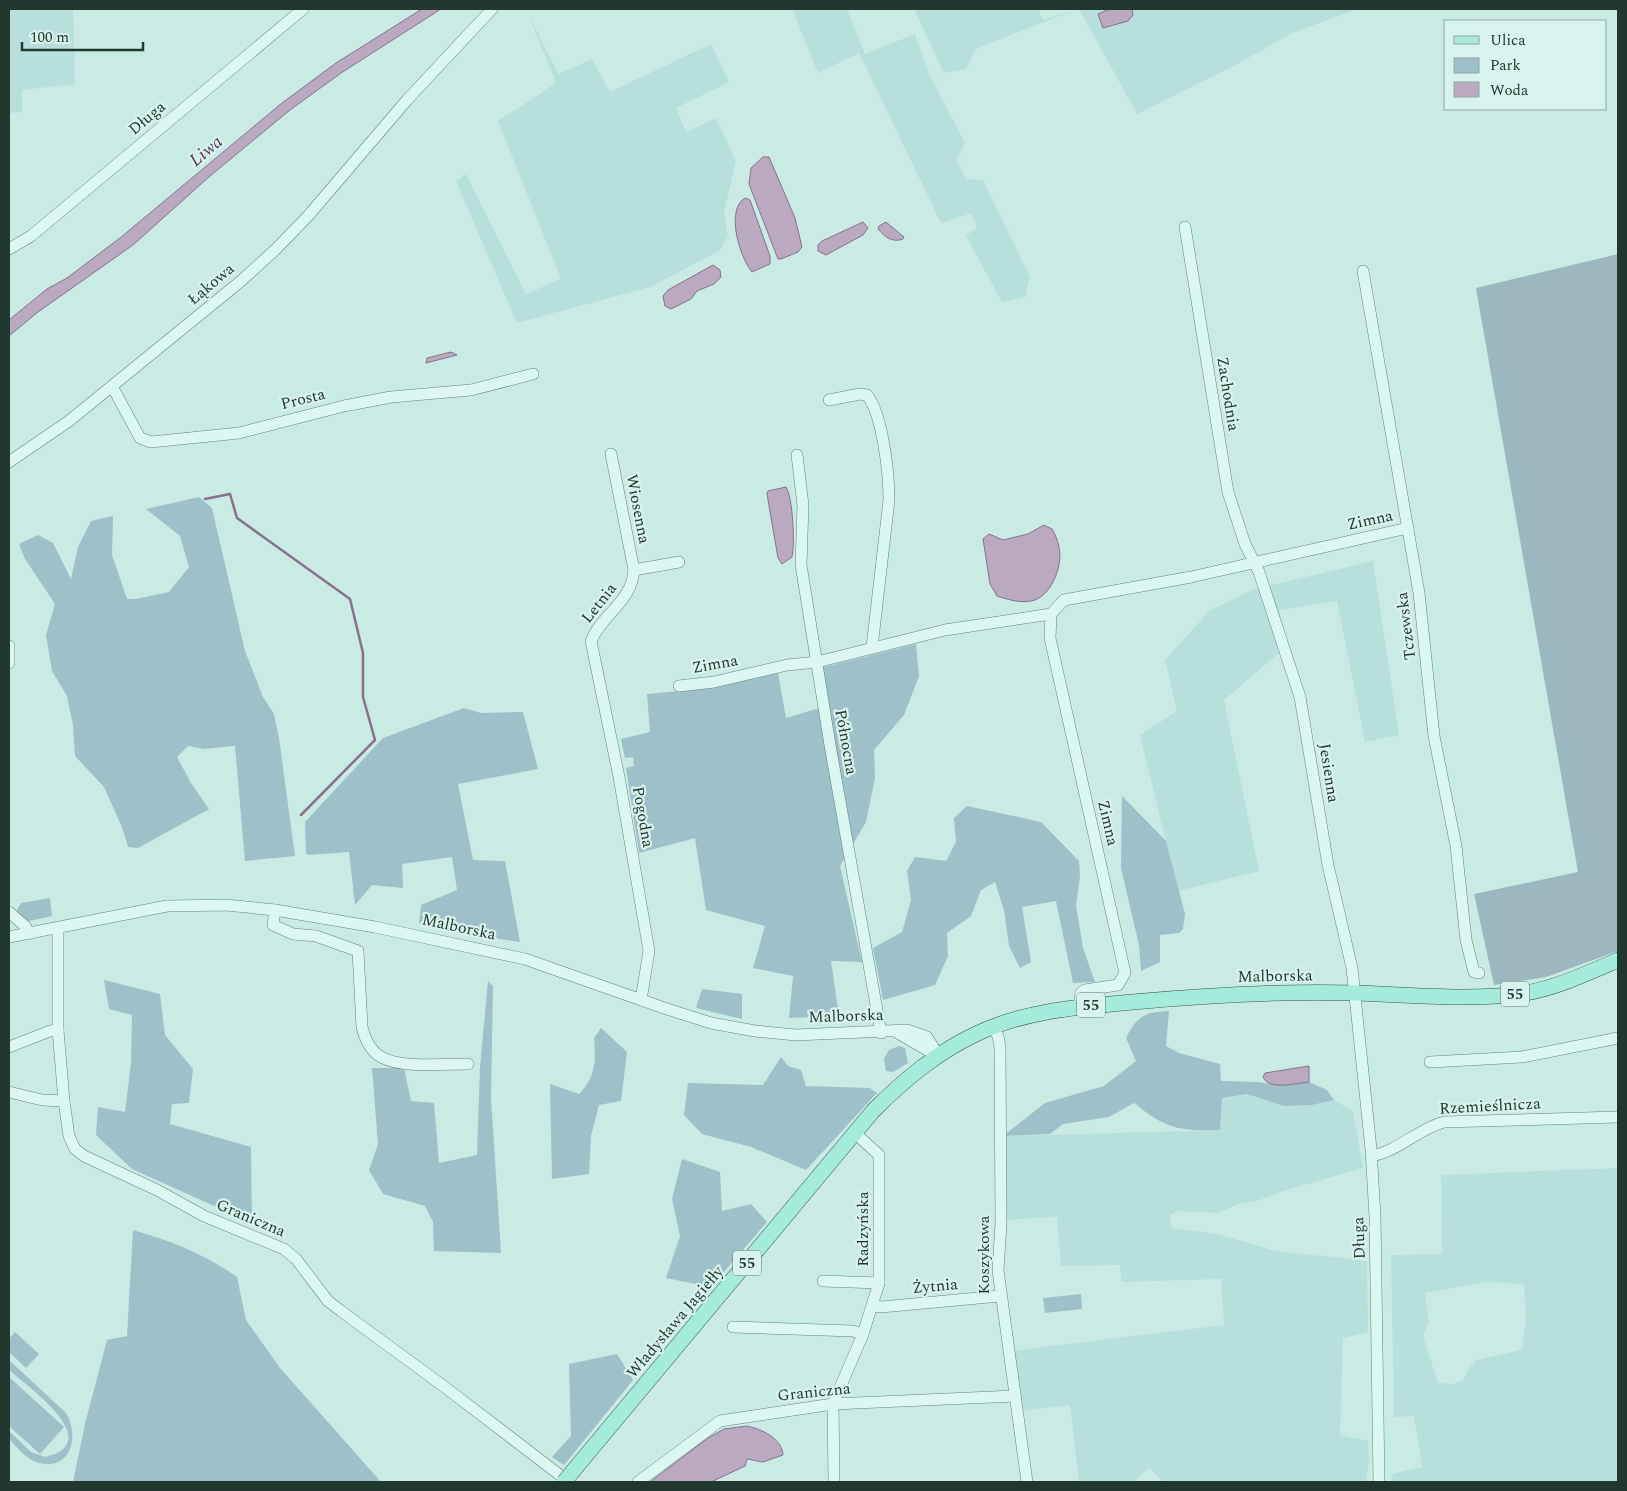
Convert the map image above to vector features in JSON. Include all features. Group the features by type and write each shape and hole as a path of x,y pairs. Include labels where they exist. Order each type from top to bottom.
{"main road":[{"name":"Malborska","path":"938,1056 992,1027 1045,1011 1253,993 1483,996 1525,993 1578,978 1618,960"},
{"name":"Władysława Jagiełły","path":"564,1482 855,1133 901,1083 938,1056"}],"street":[{"name":"Długa","path":"9,249 31,236 304,9"},
{"name":"Łąkowa","path":"9,462 69,421 241,281 276,249 308,216 407,100 492,9"},
{"name":"Zachodnia","path":"1184,227 1228,492 1245,544 1254,563"},
{"name":"Tczewska","path":"1363,271 1425,632 1434,736 1456,846 1466,940 1474,972 1479,973"},
{"name":"Prosta","path":"112,386 140,438 151,442 239,433 353,404 471,390 533,374"},
{"path":"829,400 860,394 867,395 877,415 889,480 889,500 872,647"},
{"name":"Wiosenna","path":"611,454 634,570"},
{"name":"Północna","path":"797,455 803,505 801,565 830,744 881,1032"},
{"name":"Zimna","path":"679,686 714,682 787,665 817,662 945,630 1051,614 1064,600 1254,563 1408,528"},
{"name":"Letnia","path":"591,642 594,633 626,596 633,584 634,570 679,562"},
{"name":"Jesienna","path":"1254,563 1300,698 1334,892 1352,968 1354,993"},
{"name":"Zimna","path":"1051,614 1050,638 1125,973 1118,985 1084,990 1081,993 1079,1007"},
{"name":"Pogodna","path":"591,642 619,776 649,951 641,1000"},
{"path":"9,646 9,663"},
{"name":"Malborska","path":"9,937 166,906 226,905 275,910 375,927 495,952 525,960 711,1022 755,1031 796,1036 907,1030 926,1037 938,1056"},
{"path":"275,910 273,925 293,934 316,936 358,951 362,1027 365,1039 376,1053 383,1058 398,1062 468,1064"},
{"path":"9,912 26,927 28,934"},
{"name":"Graniczna","path":"58,928 58,1030 69,1136 75,1148 84,1156 156,1190 204,1216 284,1249 296,1259 328,1301 446,1388 568,1482"},
{"name":"Długa","path":"1354,993 1371,1156 1375,1216 1379,1482"},
{"name":"Koszykowa","path":"992,1027 998,1036 1000,1047 1001,1224 998,1270 1000,1296 1027,1482"},
{"path":"9,1047 50,1031 58,1030"},
{"name":"Malborska","path":"895,1032 938,1056"},
{"path":"1430,1062 1522,1057 1618,1038"},
{"path":"920,1046 922,1066"},
{"path":"9,1092 42,1100 64,1101"},
{"name":"Rzemieślnicza","path":"1371,1156 1381,1155 1429,1126 1444,1122 1618,1117"},
{"name":"Radzyńska","path":"834,1482 834,1404 874,1306 879,1283 879,1155 855,1133"},
{"path":"824,1281 879,1283"},
{"name":"Żytnia","path":"874,1306 881,1308 1000,1296"},
{"path":"733,1327 844,1330 863,1334"},
{"name":"Graniczna","path":"638,1482 720,1421 834,1404 1014,1396"}],"shaded area":[{"path":"9,9 73,9 75,84 22,90 22,112 9,113"},
{"path":"526,9 558,74 592,59 610,92 711,44 729,82 676,108 686,132 716,118 736,161 724,212 728,236 719,251 650,287 517,323 456,181 466,174 526,294 561,279 498,121 556,82"},
{"path":"792,9 847,9 865,54 915,34 929,74 965,143 956,160 966,179 983,180 1030,277 1025,297 1002,302 966,236 977,227 972,213 941,223 859,53 818,73"},
{"path":"914,9 1038,9 1043,20 1077,9 976,49 966,69 944,73"},
{"path":"1079,9 1357,9 1290,34 1234,66 1137,114"},
{"path":"1618,254 1618,951 1546,977 1494,985 1474,894 1578,872 1476,288"},
{"path":"1373,561 1399,735 1365,742 1337,601 1280,610 1279,653 1224,700 1259,871 1178,891 1140,735 1177,711 1165,660 1210,610 1255,589"},
{"path":"1247,1094 1284,1106 1312,1105 1334,1100 1353,1111 1363,1168 1280,1192 1257,1201 1238,1204 1218,1213 1177,1211 1170,1215 1172,1228 1217,1234 1275,1251 1367,1261 1368,1332 1343,1338 1340,1435 1368,1441 1369,1461 1366,1482 1163,1482 1149,1467 1134,1482 1079,1482 1070,1405 1021,1411 1012,1351 1224,1325 1221,1279 1122,1282 1119,1265 1061,1266 1057,1217 1004,1220 1003,1136 1220,1130 1222,1098"},
{"path":"1618,1168 1618,1482 1391,1482 1392,1474 1422,1467 1414,1416 1394,1417 1391,1255 1442,1254 1441,1175","holes":["1485,1282 1524,1284 1526,1319 1522,1350 1477,1360 1469,1368 1463,1380 1453,1384 1438,1383 1423,1336 1429,1322 1425,1293"]}],"green space":[{"path":"199,497 212,508 245,651 263,697 274,714 295,856 245,861 235,746 204,749 188,746 177,757 191,783 209,809 138,848 128,847 122,827 104,787 75,756 73,725 67,696 52,671 46,635 55,604 25,559 19,544 38,535 53,543 71,579 78,547 91,521 113,516 112,555 127,599 169,592 189,567 180,536 146,509"},
{"path":"916,644 919,676 904,715 874,750 875,778 866,822 840,866 862,962 831,961 839,1016 789,1018 793,976 753,968 765,926 706,910 695,838 639,853 626,768 634,766 633,757 625,758 621,739 650,732 647,694 711,688 778,673 786,718 826,706 820,668"},
{"path":"464,708 481,713 523,712 538,769 458,784 473,860 505,861 520,942 464,934 419,924 421,905 457,890 452,857 402,864 403,888 372,885 355,905 349,852 307,855 306,853 305,822 383,738"},
{"path":"1122,796 1166,841 1185,914 1183,929 1179,933 1160,935 1160,962 1141,971 1139,945 1121,868"},
{"path":"967,806 1041,822 1079,861 1080,876 1076,906 1083,948 1095,982 1073,983 1056,901 1022,907 1031,962 1020,968 1009,946 1004,910 995,882 981,890 971,916 947,933 948,956 935,985 883,1000 873,948 902,932 911,900 907,871 915,857 946,861 956,842 954,818"},
{"path":"50,898 52,916 29,921 16,912 21,903"},
{"path":"104,980 160,994 165,1035 193,1069 189,1103 172,1104 170,1124 251,1147 252,1223 132,1169 96,1135 98,1107 125,1112 131,1063 132,1015 109,1009"},
{"path":"488,981 493,986 491,1098 501,1253 434,1251 433,1222 425,1206 383,1194 369,1170 378,1144 372,1068 404,1068 411,1101 434,1103 439,1163 477,1155 480,1067"},
{"path":"702,989 742,994 742,1019 696,1008"},
{"path":"1169,1011 1166,1046 1179,1053 1220,1064 1221,1081 1280,1085 1309,1082 1327,1090 1334,1100 1312,1105 1284,1106 1247,1094 1222,1098 1220,1130 1194,1130 1174,1127 1145,1112 1134,1103 1109,1117 1063,1124 1050,1134 1003,1136 1045,1103 1104,1086 1136,1061 1126,1038 1138,1020 1148,1014"},
{"path":"601,1028 627,1052 621,1101 599,1105 591,1136 589,1174 552,1179 550,1084 579,1094 585,1088 594,1068 594,1038"},
{"path":"899,1046 905,1048 908,1063 893,1072 886,1071 884,1059 889,1050"},
{"path":"781,1057 788,1066 801,1070 806,1086 870,1088 877,1093 806,1170 751,1147 702,1134 684,1115 688,1083 763,1085"},
{"path":"682,1159 720,1172 722,1211 751,1204 767,1222 711,1287 666,1278 680,1236 672,1199"},
{"path":"133,1230 187,1249 237,1277 246,1320 280,1368 381,1482 73,1482 85,1424 107,1340 127,1336"},
{"path":"1081,1294 1082,1309 1045,1313 1043,1298"},
{"path":"15,1332 39,1354 26,1368 9,1352 9,1339"},
{"path":"617,1354 633,1380 564,1465 552,1457 571,1436 569,1364"},
{"path":"9,1360 66,1413 72,1433 72,1443 64,1458 57,1463 47,1464 28,1458 9,1439 9,1431 31,1452 45,1457 62,1450 68,1440 66,1428 57,1414 31,1388 9,1370"},
{"path":"9,1377 64,1427 40,1454 9,1426"}],"water":[{"path":"422,9 441,9 341,73 290,110 210,176 133,245 38,312 9,336 9,320 47,289 67,278 120,238 282,103 336,63"},
{"path":"1110,9 1132,9 1133,15 1128,21 1103,28 1098,14"},
{"path":"763,157 769,157 795,218 802,247 798,252 781,259 778,259 749,184 751,168"},
{"path":"745,198 750,200 770,256 770,264 752,272 743,256 736,234 736,213 739,204"},
{"path":"863,222 868,228 863,235 826,255 818,251 818,245 822,241"},
{"path":"886,222 904,237 903,239 892,240 878,229 879,226"},
{"path":"713,265 720,270 721,277 714,284 697,291 691,299 671,309 665,306 663,296 668,290"},
{"path":"451,352 457,355 426,363 427,358"},
{"path":"786,487 792,511 793,551 792,557 782,564 778,558 767,494 768,491"},
{"path":"1044,525 1052,529 1060,554 1058,569 1052,585 1035,600 1026,602 997,596 990,584 983,539 989,534 1003,540 1028,534"},
{"path":"1309,1066 1309,1082 1277,1085 1271,1084 1263,1077 1265,1073"},
{"path":"747,1426 758,1429 775,1439 782,1449 783,1455 763,1462 747,1459 745,1466 711,1482 650,1482 708,1438 724,1429"}],"waterway":[{"path":"205,499 230,494 237,518 350,599 363,653 363,697 375,740 301,815"}],"water label":[{"name":"Liwa","path":"206,151"}]}
